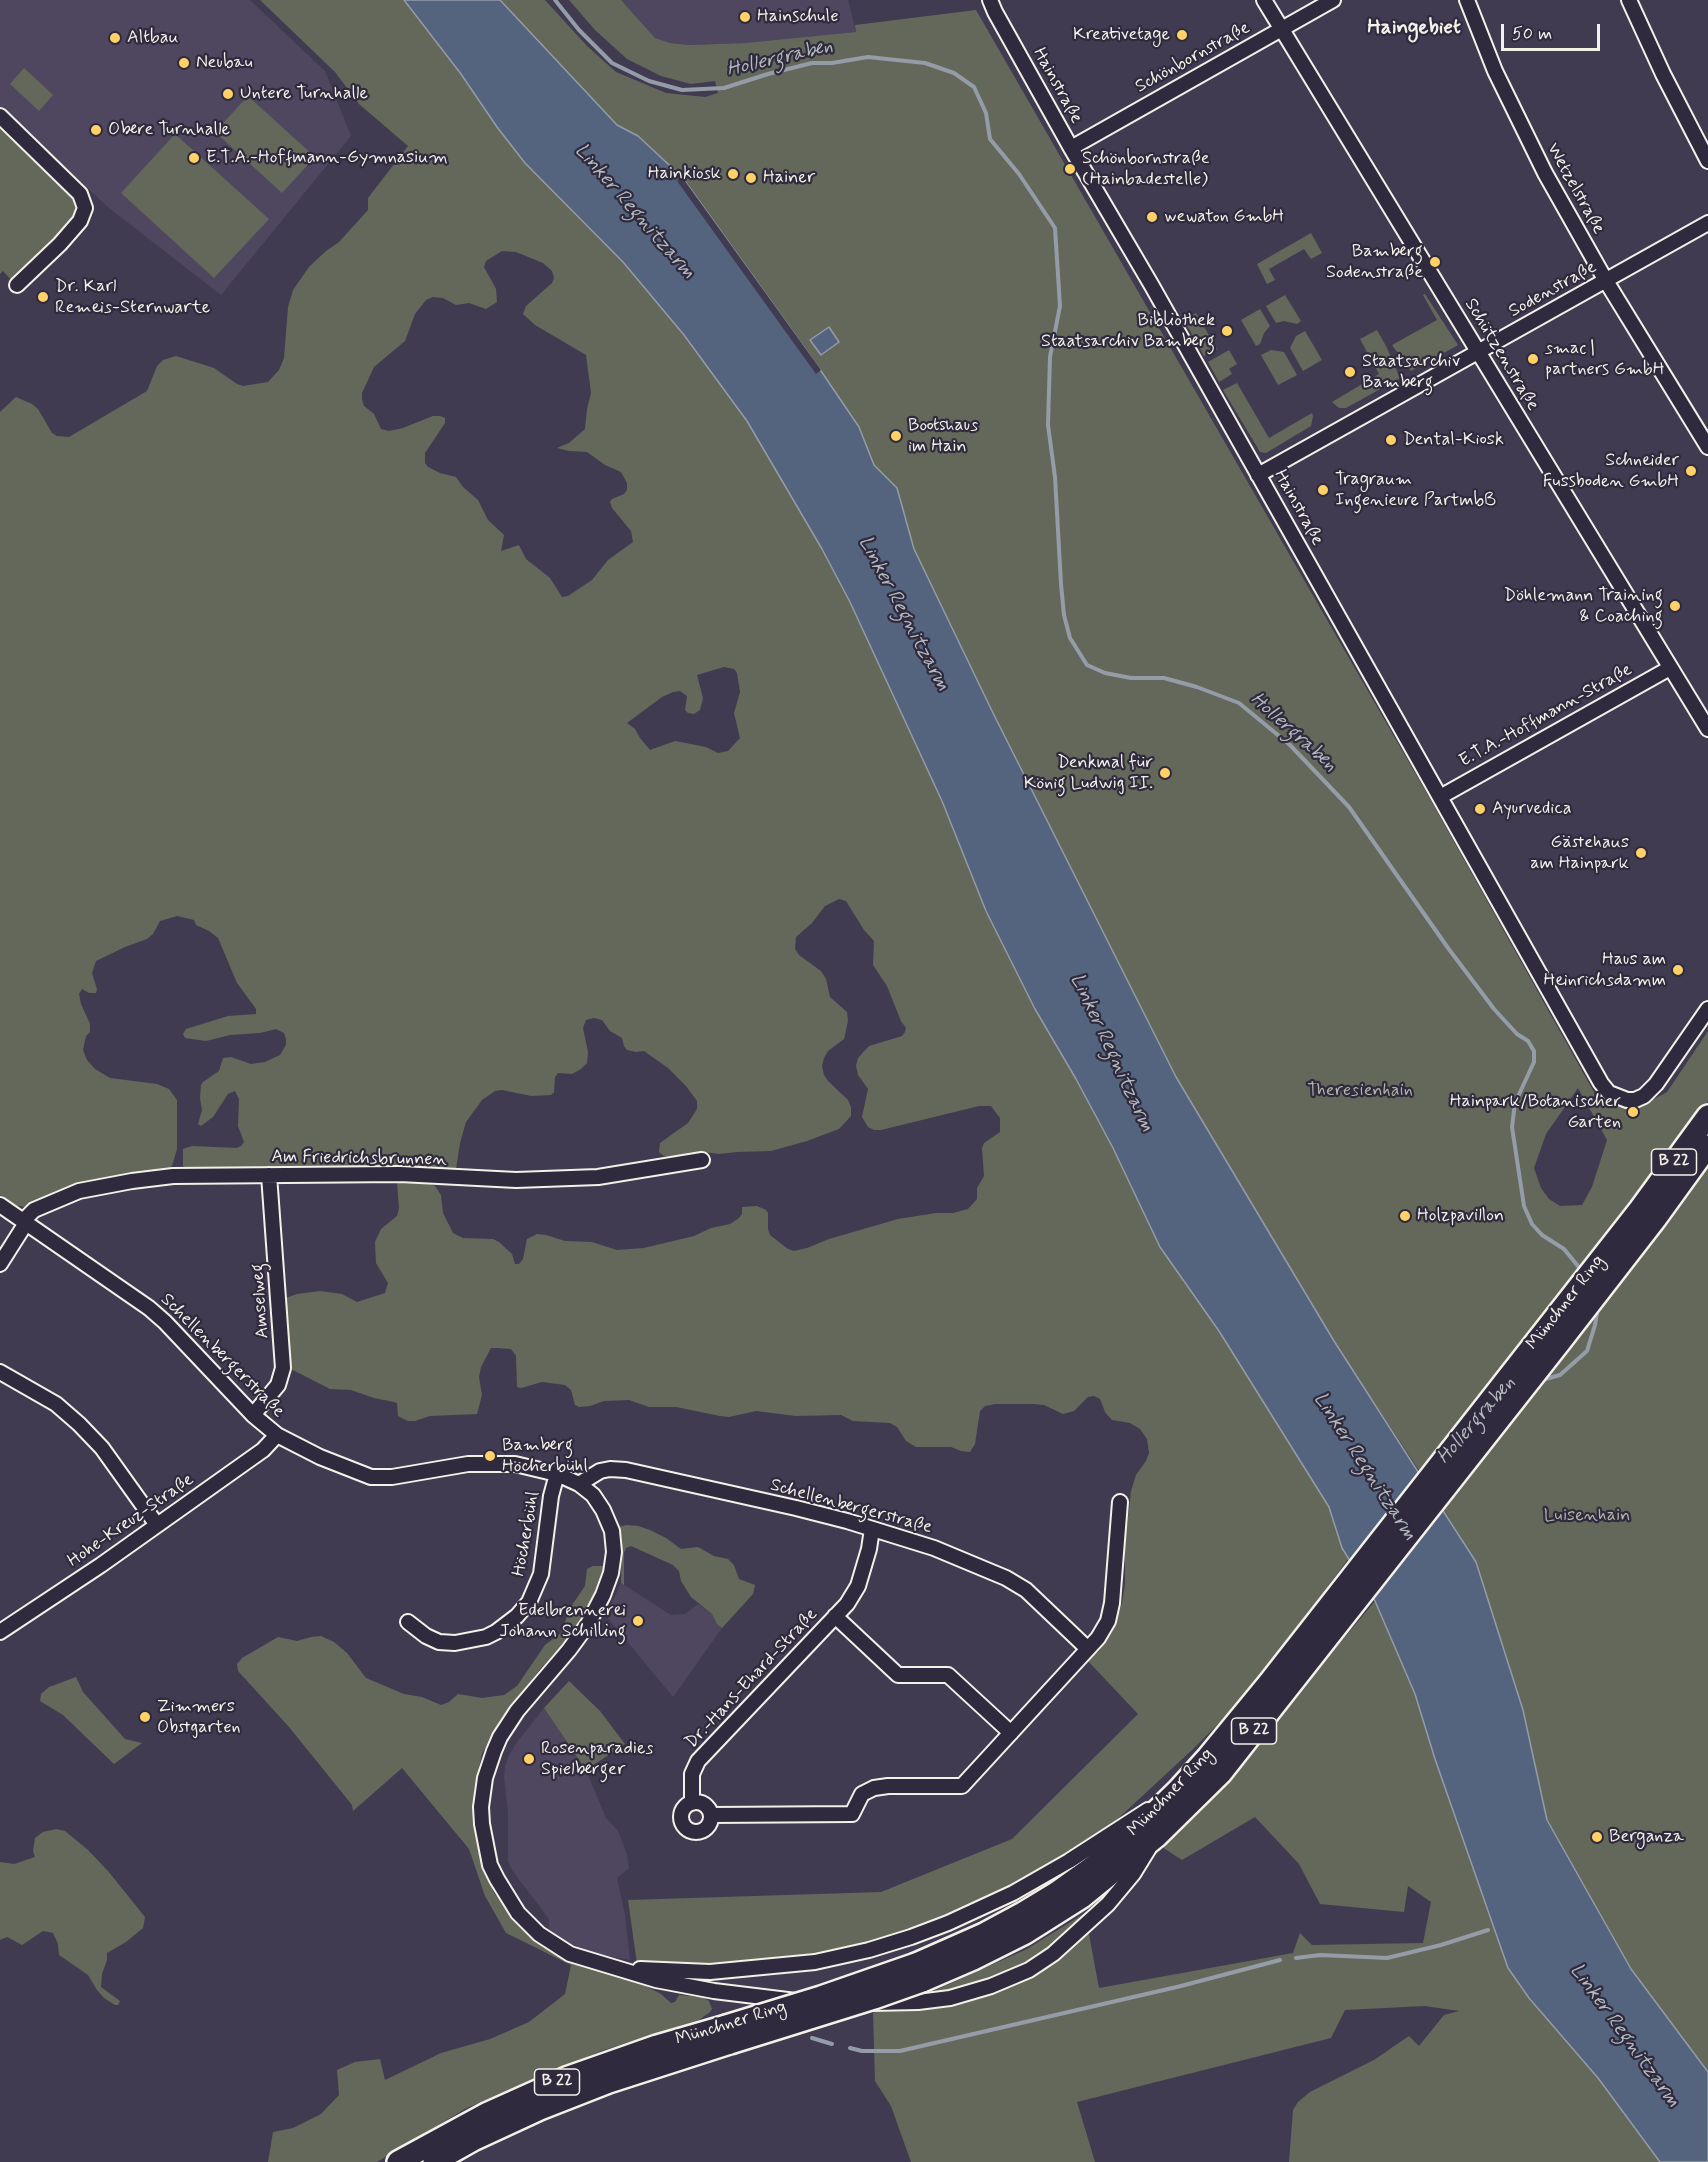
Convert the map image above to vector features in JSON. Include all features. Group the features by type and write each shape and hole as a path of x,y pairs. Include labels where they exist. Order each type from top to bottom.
{"main road":[{"name":"Münchner Ring","path":"1648,1214 1708,1116"},
{"name":"Münchner Ring","path":"919,1972 973,1959 1025,1933 1061,1911 1098,1885 1157,1836 1221,1773 1337,1610 1648,1214 1708,1146"},
{"name":"Münchner Ring","path":"398,2162 488,2113 601,2065 874,1998 1023,1913 1091,1868 1137,1830 1178,1790 1337,1610"},
{"name":"Münchner Ring","path":"434,2162 473,2140 540,2109 728,2034"}],"street":[{"name":"Hainstraße","path":"990,0 1071,148 1152,286 1609,1093 1618,1098 1635,1100 1644,1096 1651,1090 1708,1009"},
{"name":"Schützenstraße","path":"1264,0 1708,729"},
{"name":"Schönbornstraße","path":"1071,148 1333,0"},
{"name":"Wetzelstraße","path":"1467,0 1495,72 1545,173 1606,281 1708,447"},
{"path":"1629,0 1663,74 1708,161"},
{"path":"0,116 80,194 85,208 80,221 60,244 17,285"},
{"name":"Sodenstraße","path":"1258,475 1708,224"},
{"name":"E.T.A.-Hoffmann-Straße","path":"1440,796 1670,668"},
{"name":"Am Friedrichsbrunnen","path":"25,1222 34,1210 79,1191 173,1176 400,1174 516,1180 598,1177 702,1160"},
{"name":"Amselweg","path":"253,1415 278,1385 283,1368 269,1175"},
{"name":"Schellenbergerstraße","path":"0,1205 149,1308 253,1415 277,1435 328,1461 371,1477 392,1477 449,1466 515,1464 557,1474 579,1484 593,1496 603,1510 612,1531 614,1552 611,1573 598,1606 581,1634 517,1711 500,1737 485,1778 481,1807 490,1865 497,1879 518,1913 555,1946 570,1954 656,1980 714,1991 798,2001 889,2004 950,1998 992,1986 1029,1970 1053,1954 1108,1904 1133,1874 1157,1836"},
{"path":"0,1264 25,1222"},
{"path":"0,1372 56,1404 79,1424 102,1448 157,1525"},
{"name":"Hohe-Kreuz-Straße","path":"0,1632 101,1565 263,1450 277,1435"},
{"name":"Schellenbergerstraße","path":"579,1484 600,1471 626,1470 796,1508 934,1548 1006,1578 1026,1590 1088,1649"},
{"name":"Höcherbühl","path":"408,1622 426,1636 439,1642 455,1643 486,1637 517,1616 529,1602 541,1574 551,1496 557,1474"},
{"path":"692,1803 704,1804 711,1815 852,1814 862,1794 888,1785 962,1786 1098,1638 1108,1621 1120,1502"},
{"name":"Dr.-Hans-Ehard-Straße","path":"711,1815 708,1826 698,1832 686,1828 681,1817 683,1811 692,1803 692,1774 698,1761 847,1604 858,1587 873,1529"},
{"name":"Dr.-Hans-Ehard-Straße","path":"836,1616 898,1675 948,1675 1011,1733"},
{"name":"Schellenbergerstraße","path":"611,1966 662,1971 710,1972 815,1962 868,1950 948,1923 1042,1877 1178,1790"},
{"name":"Schellenbergerstraße","path":"710,1972 720,1981 758,1996"}],"shaded area":[{"name":"E.T.A.-Hoffmann-Gymnasium","path":"0,0 250,0 325,71 351,136 221,295 109,208 0,107"},
{"name":"Hainschule","path":"621,0 848,0 856,32 745,43 689,45 670,43 655,38"},
{"path":"621,1583 671,1615 685,1614 698,1604 712,1614 722,1628 673,1697 606,1616"},
{"path":"544,1708 586,1770 606,1818 618,1831 627,1854 629,1868 617,1878 625,1915 630,1960 592,1953 568,1943 549,1929 549,1919 512,1870 508,1861 505,1767 517,1742"}],"green space":[{"path":"260,0 404,0 525,163 623,262 684,335 747,421 822,549 850,602 942,801 986,911 1035,1009 1113,1148 1160,1247 1219,1331 1329,1507 1342,1548 1349,1558 1257,1680 1223,1719 1111,1825 1036,1876 957,1914 855,1949 739,1966 637,1964 628,1900 881,1892 1012,1839 1138,1714 1087,1660 1099,1651 1116,1621 1122,1603 1131,1491 1136,1475 1149,1453 1147,1439 1140,1429 1130,1423 1112,1420 1105,1412 1100,1399 1094,1396 1088,1397 1074,1411 1063,1414 1044,1405 995,1404 985,1406 980,1411 975,1444 970,1452 951,1447 916,1447 906,1441 897,1427 890,1423 853,1421 841,1415 796,1416 756,1411 729,1417 676,1407 649,1407 629,1400 604,1401 579,1407 575,1405 571,1390 565,1385 542,1382 517,1387 516,1356 511,1349 497,1348 491,1348 481,1367 479,1377 482,1395 477,1414 430,1416 408,1421 398,1416 397,1403 351,1390 330,1389 287,1367 283,1299 297,1294 320,1291 342,1294 357,1302 385,1293 388,1283 376,1263 375,1242 381,1229 397,1216 399,1208 397,1183 404,1181 429,1183 435,1186 441,1195 443,1213 453,1233 463,1238 493,1239 499,1242 512,1254 515,1264 519,1264 523,1259 527,1239 537,1234 565,1241 592,1242 617,1250 644,1248 694,1236 711,1228 730,1224 742,1214 742,1207 757,1206 766,1210 770,1235 794,1251 898,1219 936,1213 953,1213 968,1209 977,1199 977,1188 984,1176 982,1148 984,1143 1000,1132 1000,1118 991,1106 979,1106 881,1130 868,1127 862,1117 868,1089 858,1075 856,1066 858,1058 869,1046 902,1036 906,1028 887,986 873,965 874,941 864,930 846,901 839,899 825,906 812,923 796,937 795,949 799,955 821,971 826,979 830,997 847,1012 848,1021 844,1039 828,1051 822,1066 828,1081 848,1100 851,1116 839,1129 807,1141 771,1151 719,1154 703,1152 681,1157 664,1156 659,1152 660,1143 688,1123 697,1109 697,1101 668,1068 644,1051 627,1050 622,1038 610,1031 602,1020 594,1018 586,1020 583,1028 588,1052 587,1063 572,1074 558,1073 555,1077 554,1092 551,1095 531,1096 502,1090 495,1091 482,1100 466,1122 456,1169 452,1173 189,1169 183,1166 183,1149 192,1146 237,1148 244,1142 238,1126 239,1099 235,1091 228,1094 213,1117 201,1126 198,1124 202,1110 200,1098 203,1082 219,1071 223,1058 231,1057 251,1064 265,1062 280,1055 286,1045 286,1039 284,1033 276,1029 260,1033 230,1035 206,1041 185,1038 183,1034 186,1029 228,1016 256,1014 256,1009 237,983 218,938 196,925 194,920 177,916 160,921 153,934 147,939 96,961 92,973 96,993 89,993 82,989 79,994 90,1024 90,1032 86,1036 83,1050 87,1060 95,1069 110,1078 157,1084 169,1089 177,1100 177,1149 172,1166 166,1171 67,1187 25,1207 13,1205 0,1195 0,412 16,397 38,409 52,433 69,437 147,391 157,366 163,360 176,356 214,368 243,386 268,382 279,370 284,358 288,307 293,290 309,267 339,242 368,210 368,198 408,146 359,104 335,72","holes":["502,251 516,252 543,263 552,271 554,278 552,283 526,306 523,314 535,325 586,355 591,393 585,429 569,443 557,448 587,452 605,465 621,472 627,483 627,490 624,494 610,502 612,508 631,531 633,542 608,560 592,580 568,596 562,597 550,578 526,559 519,545 501,551 504,535 488,520 478,500 463,487 456,477 440,473 425,463 425,453 445,423 445,418 433,416 389,431 381,429 374,414 364,406 362,399 362,393 374,367 405,341 415,314 426,300 433,297 443,298 456,305 469,303 486,309 497,302 496,289 484,267 486,261","724,667 734,669 737,673 740,692 734,713 740,738 728,751 718,753 706,747 675,741 650,750 635,729 627,723 662,697 680,691 687,696 685,710 694,714 700,710 703,698 697,675"]},
{"name":"Theresienhain","path":"500,0 545,0 587,46 616,72 666,93 705,97 718,93 715,81 691,84 661,76 627,59 595,30 569,0 621,0 655,38 670,43 689,45 745,43 856,32 855,25 976,10 1433,804 1595,1094 1619,1107 1643,1105 1667,1092 1708,1031 1708,1101 1636,1202 1422,1475 1334,1341 1176,1077 993,713 914,549 897,488 874,465 859,427 682,177 638,136 617,125","holes":["1578,1088 1607,1140 1592,1187 1582,1205 1560,1206 1549,1199 1541,1188 1534,1168 1546,1134"]},
{"path":"24,68 53,95 39,111 10,84"},
{"path":"248,96 315,157 282,193 215,132"},
{"path":"0,125 70,192 76,205 71,225 13,282 3,271 0,274"},
{"path":"175,134 269,219 214,278 121,193"},
{"path":"1311,233 1322,253 1311,259 1304,249 1269,269 1275,280 1267,284 1257,264"},
{"path":"1425,294 1458,345 1411,371 1392,345 1437,320 1423,295"},
{"path":"1285,295 1301,321 1297,324 1284,321 1276,323 1266,306"},
{"path":"1260,309 1270,326 1264,333 1260,344 1256,346 1241,320"},
{"path":"1196,313 1217,349 1204,356 1184,320"},
{"path":"1377,330 1400,378 1346,408 1339,408 1332,402 1379,374 1360,339"},
{"path":"1305,331 1322,360 1303,371 1290,348 1296,336"},
{"path":"1229,350 1237,364 1229,369 1232,374 1219,382 1208,362"},
{"path":"1271,350 1284,352 1297,375 1278,385 1261,355"},
{"path":"1237,383 1269,438 1312,413 1311,426 1266,453 1260,452 1223,390"},
{"name":"Luisenhain","path":"1708,1163 1708,2072 1631,1969 1547,1820 1523,1710 1476,1562 1442,1507"},
{"path":"626,1525 650,1530 681,1549 698,1547 714,1556 728,1559 734,1565 739,1579 755,1585 753,1594 722,1628 712,1614 691,1597 681,1581 679,1571 673,1565 631,1546 626,1548 624,1553 624,1585 621,1583 622,1541 619,1527"},
{"path":"593,1566 606,1566 603,1580 575,1631 540,1669 516,1700 494,1731 482,1754 477,1777 473,1820 480,1857 494,1893 522,1928 539,1942 555,1952 629,1977 661,1994 671,2003 675,2002 679,1995 702,1997 709,2001 712,2009 699,2020 604,2050 465,2109 377,2162 268,2162 273,2132 293,2128 321,2114 339,2095 337,2070 355,2062 380,2059 385,2080 441,2053 490,2039 529,2022 565,1994 571,1965 506,1933 485,1896 469,1849 402,1768 353,1811 352,1805 289,1727 238,1671 237,1664 242,1658 278,1637 297,1641 321,1636 334,1642 347,1653 366,1678 404,1694 422,1697 441,1705 449,1702 458,1694 482,1698 504,1695 517,1686 545,1645 561,1633 570,1608 585,1586 587,1569"},
{"path":"1375,1601 1415,1694 1435,1759 1508,1968 1529,1998 1598,2078 1660,2162 1289,2162 1293,2110 1298,2102 1310,2092 1374,2060 1409,2036 1419,2046 1444,2015 1459,2011 1425,2006 1345,2010 1331,2038 1077,2102 1095,2162 911,2162 891,2106 875,2081 873,2013 918,1998 1027,1949 1085,1913 1099,1988 1293,1953 1300,1933 1312,1945 1423,1943 1431,1902 1408,1886 1404,1912 1320,1904 1299,1864 1255,1817 1182,1860 1162,1847 1217,1790"},
{"path":"76,1677 83,1692 125,1739 142,1743 114,1764 63,1715 40,1701 41,1694 49,1687"},
{"path":"569,1681 600,1711 625,1744 586,1770 544,1708"},
{"path":"56,1829 65,1831 88,1850 145,1917 143,1928 126,1942 107,1953 101,1987 120,2001 118,2005 104,1998 88,1975 59,1955 58,1944 53,1933 43,1931 22,1945 7,1937 0,1940 0,1862 14,1864 35,1857 33,1851 35,1838 43,1832"}],"water":[{"name":"Linker Regnitzarm","path":"404,0 500,0 617,125 638,136 682,177 859,427 874,465 897,488 914,549 993,713 1176,1077 1334,1341 1476,1562 1523,1710 1547,1820 1631,1969 1708,2072 1708,2162 1660,2162 1598,2078 1529,1998 1508,1968 1435,1759 1415,1694 1375,1601 1342,1548 1329,1507 1219,1331 1160,1247 1113,1148 1035,1009 986,911 942,801 850,602 822,549 747,421 684,335 623,262 525,163"},
{"path":"829,327 839,342 821,355 810,340"}],"pier":[{"path":"682,177 821,370 816,374 677,181"}],"waterway":[{"name":"Hollergraben","path":"555,0 579,30 612,63 649,81 682,90 724,88 812,63 832,63 868,57 925,63 954,73 974,87 986,113 990,139 1019,174 1055,228 1060,306 1050,357 1048,425 1055,477 1064,615 1070,638 1087,665 1105,673 1131,678 1164,678 1197,687 1239,703 1290,745 1349,807 1494,1009 1517,1034 1528,1041 1534,1051 1534,1062 1515,1103 1512,1127 1524,1206 1532,1224 1542,1235 1564,1249 1582,1271"},
{"name":"Hollergraben","path":"1542,1380 1560,1375 1587,1351 1598,1307"},
{"path":"1296,1958 1320,1955 1387,1958 1441,1945 1488,1930"},
{"path":"850,2048 862,2051 900,2051 1181,1986 1280,1960"},
{"path":"812,2038 832,2044"}],"place":[{"name":"Hainschule","path":"745,17"},
{"name":"Kreativetage","path":"1182,35"},
{"name":"Altbau","path":"115,38"},
{"name":"Neubau","path":"184,63"},
{"name":"Untere Turnhalle","path":"228,94"},
{"name":"Obere Turnhalle","path":"96,130"},
{"name":"E.T.A.-Hoffmann-Gymnasium","path":"194,158"},
{"name":"Schönbornstraße (Hainbadestelle)","path":"1070,169"},
{"name":"Hainkiosk","path":"733,174"},
{"name":"Hainer","path":"751,178"},
{"name":"wewaton GmbH","path":"1152,217"},
{"name":"Bamberg Sodenstraße","path":"1435,262"},
{"name":"Dr. Karl Remeis-Sternwarte","path":"43,297"},
{"name":"Bibliothek Staatsarchiv Bamberg","path":"1227,331"},
{"name":"smac | partners GmbH","path":"1533,359"},
{"name":"Staatsarchiv Bamberg","path":"1350,372"},
{"name":"Bootshaus im Hain","path":"896,436"},
{"name":"Dental-Kiosk","path":"1391,440"},
{"name":"Schneider Fussboden GmbH","path":"1691,471"},
{"name":"Tragraum Ingenieure PartmbB","path":"1323,490"},
{"name":"Döhlemann Training & Coaching","path":"1675,606"},
{"name":"Denkmal für König Ludwig II.","path":"1165,773"},
{"name":"Ayurvedica","path":"1480,809"},
{"name":"Gästehaus am Hainpark","path":"1641,853"},
{"name":"Haus am Heinrichsdamm","path":"1678,970"},
{"name":"Hainpark/Botanischer Garten","path":"1633,1112"},
{"name":"Holzpavillon","path":"1405,1216"},
{"name":"Bamberg Höcherbühl","path":"490,1456"},
{"name":"Edelbrennerei Johann Schilling","path":"638,1621"},
{"name":"Zimmers Obstgarten","path":"145,1717"},
{"name":"Rosenparadies Spielberger","path":"529,1759"},
{"name":"Berganza","path":"1597,1837"}],"district":[{"name":"Haingebiet","path":"1414,29"}]}
